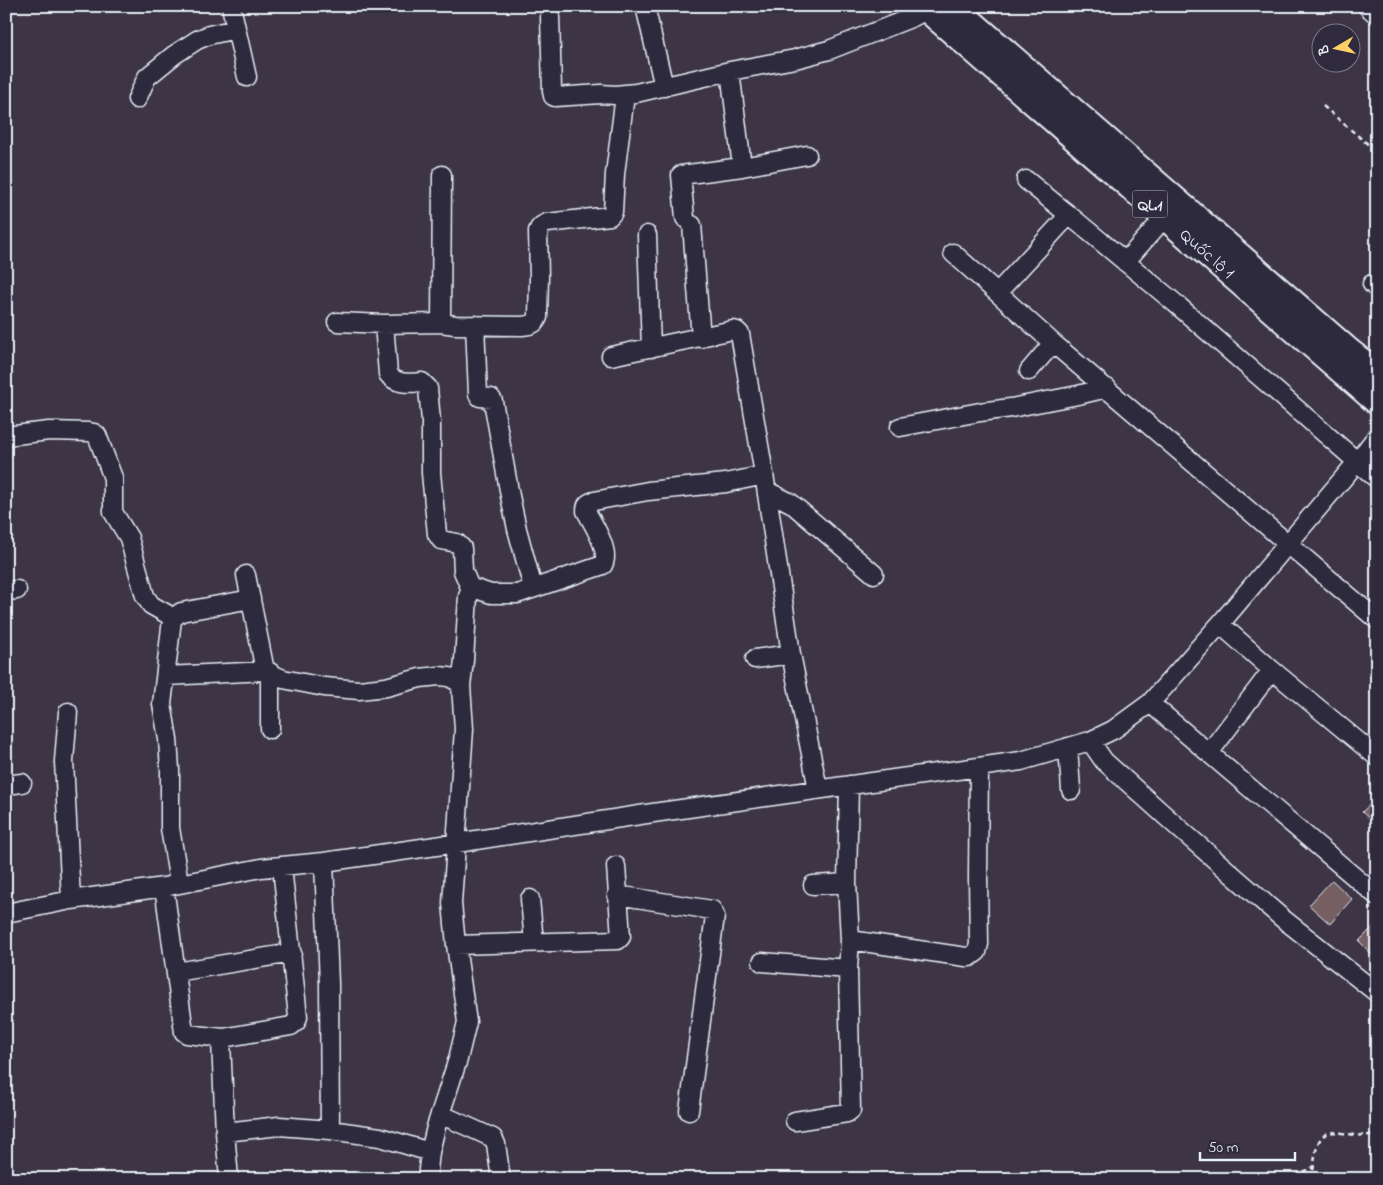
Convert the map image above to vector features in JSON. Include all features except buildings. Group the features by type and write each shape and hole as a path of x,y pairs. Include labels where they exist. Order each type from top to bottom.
{"highway":[{"name":"Quốc lộ 1","path":"935,7 1165,217 1377,401"},
{"name":"Quốc lộ 1","path":"935,7 1377,374"}],"street":[{"path":"231,6 247,77"},
{"path":"645,6 664,87"},
{"path":"1367,6 1377,15"},
{"path":"550,16 553,96 555,97 601,94 625,95 829,50 935,7"},
{"path":"137,99 147,77 174,55 197,40 209,35 236,29"},
{"path":"730,71 742,167"},
{"path":"337,322 522,326 532,325 536,322 539,297 539,227 547,223 610,216 614,212 615,174 625,95"},
{"path":"701,338 681,175 742,167 807,155"},
{"path":"441,323 442,175"},
{"path":"1026,180 1175,303 1377,479"},
{"path":"998,292 1069,215"},
{"path":"1125,262 1165,217"},
{"path":"647,235 651,348"},
{"path":"953,254 1377,620"},
{"path":"384,324 388,374 391,379 403,383 422,382 429,392 431,473 437,534 441,540 457,543 462,548 463,571 471,590 468,596 461,686 464,729 452,903 467,1022 430,1152 426,1179"},
{"path":"475,325 477,390 480,397 491,398 493,401 517,529 534,588"},
{"path":"611,356 733,330 740,334 791,654 818,789"},
{"path":"1029,371 1053,342"},
{"path":"900,427 1011,408 1107,388"},
{"path":"6,436 49,431 89,432 97,436 113,478 113,512 129,538 145,596 151,605 172,619"},
{"path":"6,913 71,900 172,885 261,868 324,862 1021,761 1090,741 1114,730 1150,703 1220,624 1377,436"},
{"path":"471,590 476,589 491,594 512,594 603,565 606,561 605,548 586,511 588,503 648,491 726,483 760,476 874,574"},
{"path":"246,575 268,671 270,729"},
{"path":"251,600 181,612 172,619 162,704 168,739 170,770 170,828 176,972 184,1032 187,1034 223,1038 285,1028 292,1026 296,1022 298,1008 282,867"},
{"path":"1220,624 1377,757"},
{"path":"755,659 791,654"},
{"path":"1209,752 1272,670"},
{"path":"166,676 268,671 283,679 324,687 359,690 433,675 450,677 461,686"},
{"path":"1150,703 1377,896"},
{"path":"68,712 64,761 71,900"},
{"path":"1090,741 1104,761 1180,830 1282,918 1377,993"},
{"path":"1068,748 1071,790"},
{"path":"850,940 966,957 977,952 979,944 979,767"},
{"path":"795,1121 847,1114 852,1110 848,969 850,940 848,883 849,785"},
{"path":"324,862 330,984 330,1130"},
{"path":"456,944 618,940 621,938 616,866"},
{"path":"813,885 848,883"},
{"path":"617,896 712,910 714,912 689,1111"},
{"path":"530,899 534,942"},
{"path":"176,972 292,953"},
{"path":"762,962 848,969"},
{"path":"223,1038 225,1132 229,1179"},
{"path":"440,1114 493,1138 496,1144 501,1179"},
{"path":"225,1132 279,1126 330,1130 380,1137 430,1152"}],"path":[{"path":"1323,106 1377,152"},
{"path":"1312,1179 1317,1146 1321,1137 1335,1131 1366,1136 1377,1134"},
{"path":"1286,1179 1314,1167"}]}
